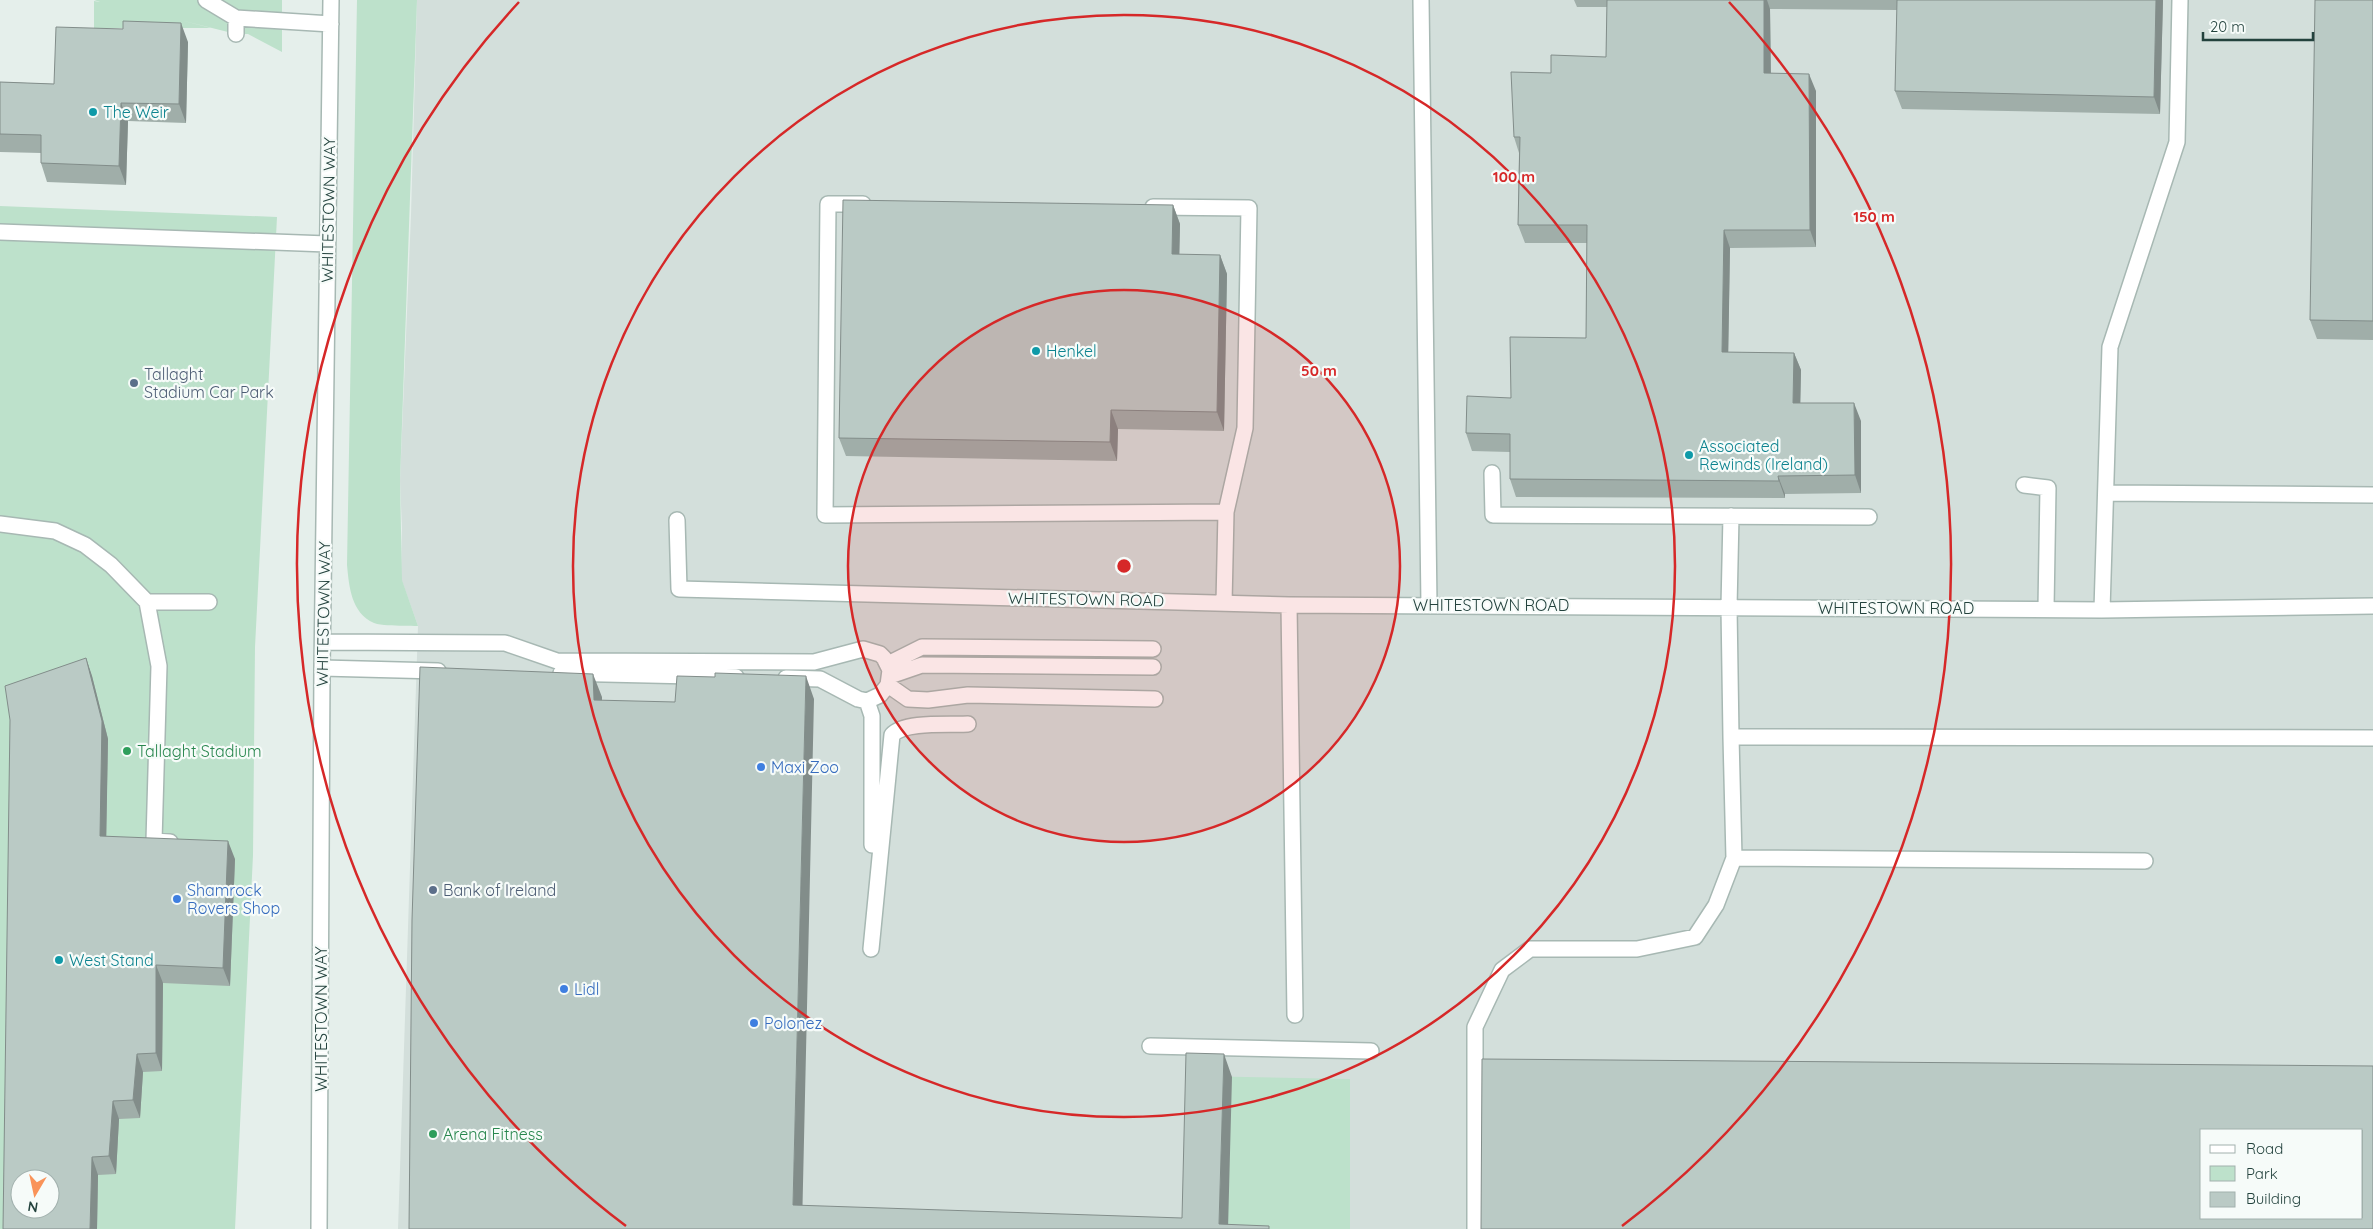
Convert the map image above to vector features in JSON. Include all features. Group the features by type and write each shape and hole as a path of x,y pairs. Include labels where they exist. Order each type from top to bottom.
{"street":[{"path":"206,0 236,18 331,24"},
{"name":"WHITESTOWN WAY","path":"319,1229 322,668 332,0"},
{"path":"1421,0 1429,605"},
{"path":"2102,610 2110,347 2178,142 2180,0"},
{"path":"236,18 236,34"},
{"path":"877,204 828,204 825,515 1226,512"},
{"path":"1141,207 1249,208 1245,428 1226,512 1224,603"},
{"path":"0,232 327,244"},
{"path":"1492,473 1493,515 1869,517"},
{"path":"2024,484 2048,488 2046,608"},
{"path":"2107,493 2373,495"},
{"path":"1476,1229 1475,1028 1502,970 1530,949 1637,949 1695,938 1716,905 1734,858 1729,607 1731,516"},
{"name":"WHITESTOWN ROAD","path":"677,520 679,589 1289,605 2046,608 2102,610 2373,606"},
{"path":"0,524 55,531 85,545 111,565 147,602 159,666 154,841 184,842"},
{"path":"147,602 210,602"},
{"path":"1289,605 1295,1015"},
{"path":"323,642 505,643 557,661 814,662 863,649 880,654 889,675 908,699 928,700 968,695 1155,698"},
{"path":"771,678 820,679 852,696 867,701 880,695 889,675 922,647 1153,649"},
{"path":"889,675 922,665 1152,667"},
{"path":"322,668 449,671"},
{"path":"547,673 752,678"},
{"path":"867,701 872,716 871,949 892,735 896,730 906,727 968,724"},
{"path":"1731,737 2373,738"},
{"path":"1734,858 2145,861"},
{"path":"1150,1046 1371,1051"}],"shaded area":[{"path":"417,0 2373,0 2373,1229 398,1229 418,626 401,578 402,528 400,481 411,215"}],"green space":[{"path":"94,0 282,0 282,52 248,34 236,34 180,20 211,28 105,28 94,36 94,1 100,2"},
{"path":"357,0 417,0 400,481 402,580 418,626 374,623 360,613 350,590 347,565"},
{"name":"Tallaght Stadium","path":"0,206 277,217 255,647 253,855 235,1229 0,1229"},
{"path":"1194,1076 1350,1079 1350,1229 1190,1229"}],"building":[{"path":"1607,0 1764,0 1764,73 1809,74 1810,230 1724,230 1722,352 1794,353 1793,403 1854,403 1855,475 1778,476 1779,481 1510,479 1510,434 1466,433 1467,396 1511,398 1510,337 1586,338 1587,225 1518,225 1520,137 1514,137 1511,72 1551,73 1551,55 1606,57"},
{"path":"1897,0 2156,0 2154,97 1895,91"},
{"path":"2315,0 2373,0 2373,321 2310,320"},
{"name":"The Weir","path":"123,21 181,23 179,104 121,103 119,166 41,163 41,135 0,134 0,82 54,84 56,27 123,29"},
{"name":"Henkel","path":"843,200 1173,205 1172,254 1220,255 1217,412 1111,410 1110,442 839,438"},
{"name":"West Stand","path":"86,658 102,721 100,836 228,841 223,968 156,965 156,1053 137,1054 133,1100 113,1101 109,1156 92,1157 90,1229 3,1229 10,720 5,686"},
{"path":"420,667 593,674 594,700 675,702 677,676 715,677 715,673 806,676 793,1205 1182,1218 1186,1053 1224,1054 1219,1224 1269,1226 1269,1229 409,1229 412,920"},
{"path":"1482,1059 2373,1066 2373,1229 1481,1229"}],"place":[{"name":"The Weir","path":"93,112"},
{"name":"Henkel","path":"1036,351"},
{"name":"Tallaght Stadium Car Park","path":"134,383"},
{"name":"Associated Rewinds (Ireland)","path":"1689,455"},
{"name":"Tallaght Stadium","path":"127,751"},
{"name":"Maxi Zoo","path":"761,767"},
{"name":"Bank of Ireland","path":"433,890"},
{"name":"Shamrock Rovers Shop","path":"177,899"},
{"name":"West Stand","path":"59,960"},
{"name":"Lidl","path":"564,989"},
{"name":"Polonez","path":"754,1023"},
{"name":"Arena Fitness","path":"433,1134"}]}
